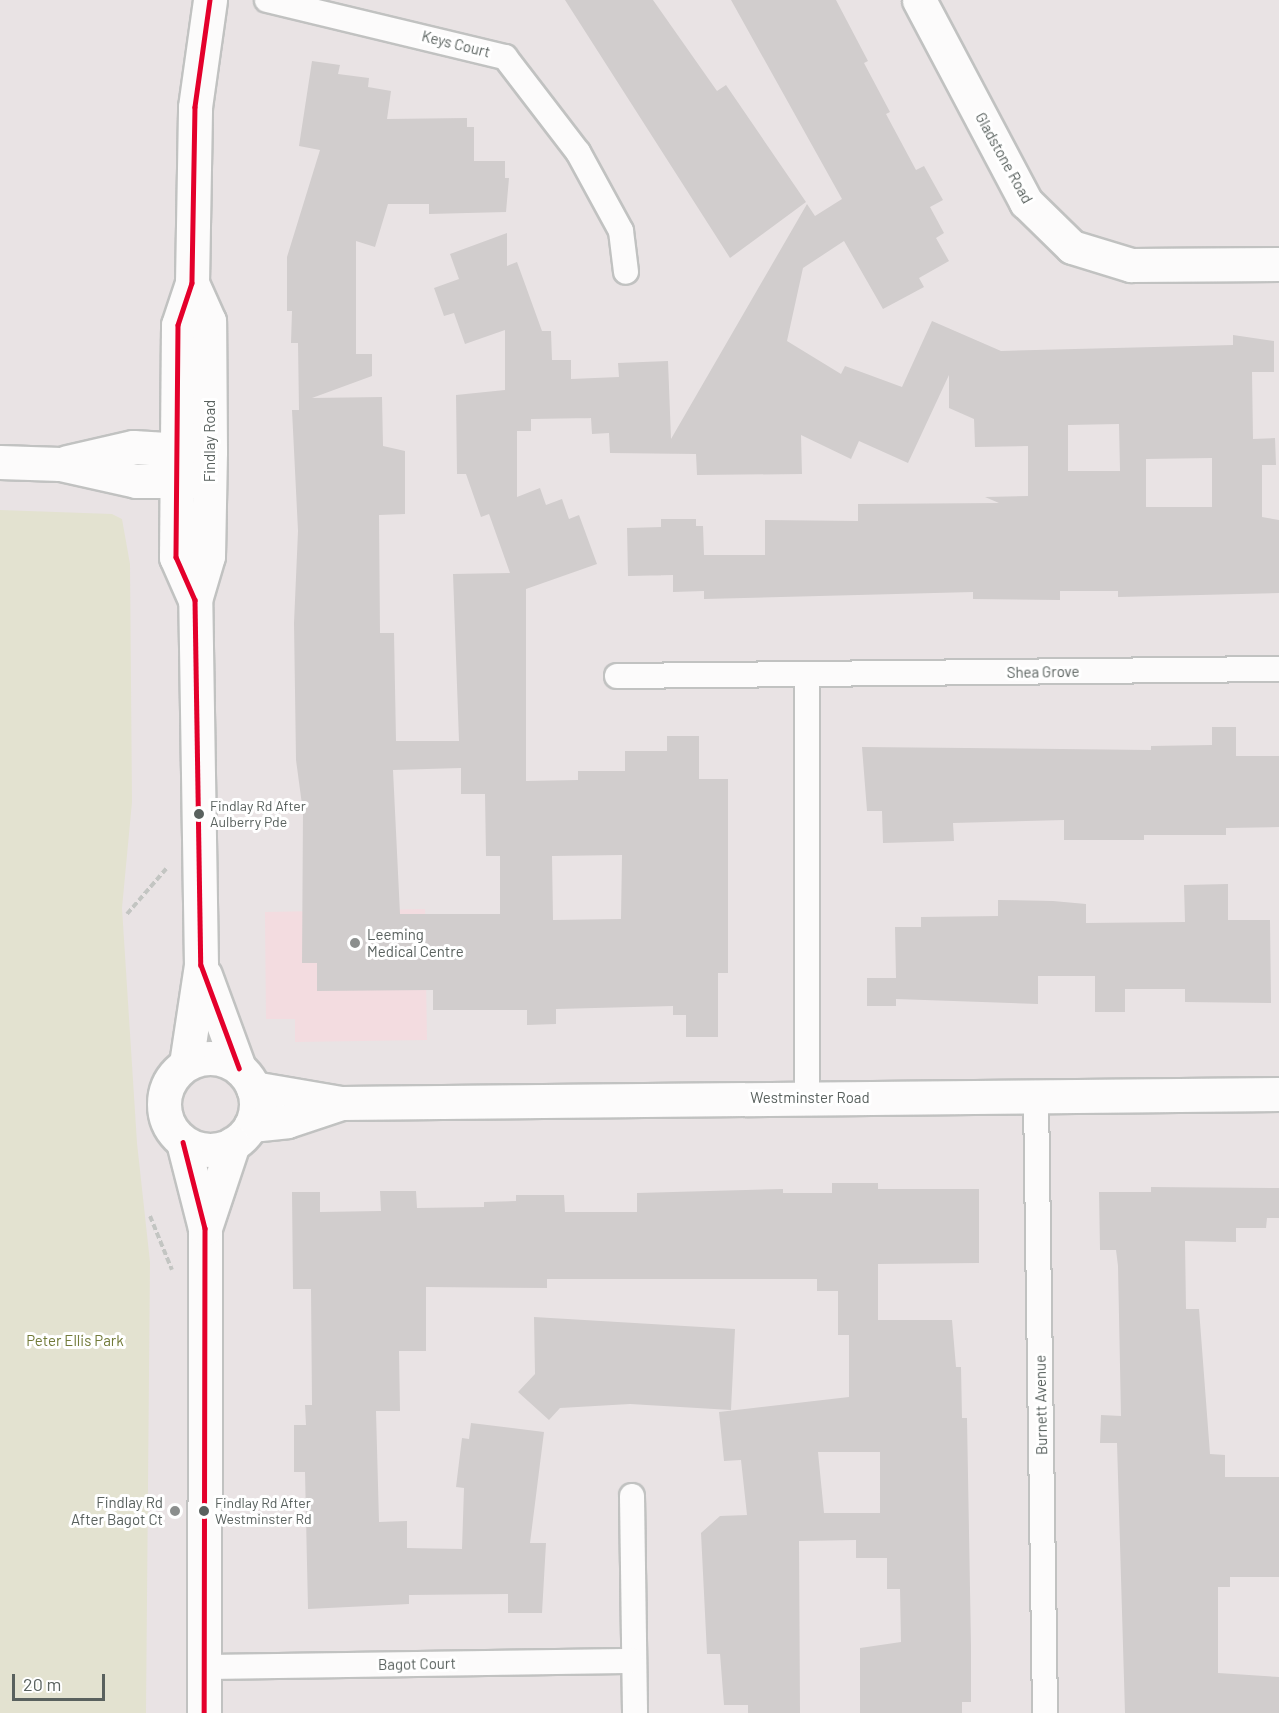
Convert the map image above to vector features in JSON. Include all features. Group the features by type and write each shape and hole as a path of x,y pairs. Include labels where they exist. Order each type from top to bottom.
{"main road":[{"name":"Findlay Road","path":"195,600 176,557 178,325 192,283 195,107 210,0"},
{"name":"Gladstone Road","path":"919,0 1026,202 1072,247 1131,266 1279,264"},
{"name":"Findlay Road","path":"186,1064 201,965 195,600 208,556 210,466 209,321 192,283"},
{"path":"0,462 60,464 136,481 177,466 210,466"},
{"name":"Findlay Road","path":"201,965 246,1078"},
{"path":"205,1228 242,1134 246,1078 214,1058 186,1064 171,1080 164,1102 172,1131 183,1142 208,1150 242,1134"},
{"name":"Westminster Road","path":"246,1078 341,1103 1279,1094"},
{"name":"Westminster Road","path":"242,1134 341,1103"},
{"path":"183,1142 205,1228 204,1713"}],"street":[{"name":"Keys Court","path":"267,0 506,57 583,162 621,231 626,272"},
{"name":"Shea Grove","path":"617,676 1279,669"},
{"path":"807,674 807,1098"},
{"name":"Burnett Avenue","path":"1036,1098 1045,1713"},
{"path":"632,1496 632,1661 635,1713"},
{"name":"Bagot Court","path":"203,1667 632,1661"}],"path":[{"path":"127,914 197,830"}],"shaded area":[{"path":"425,909 427,1040 295,1042 295,1019 266,1019 265,912"}],"green space":[{"name":"Peter Ellis Park","path":"0,510 112,514 122,519 130,564 132,802 122,908 137,1143 150,1262 146,1713 0,1713"}],"building":[{"path":"565,0 653,0 717,91 726,85 806,202 730,258"},
{"path":"731,0 836,0 868,61 864,63 890,112 886,114 916,170 924,166 943,200 930,207 944,233 936,238 949,261 919,278 924,287 883,309 844,241 803,268 787,341 841,374 845,366 902,387 932,321 1001,351 1233,345 1233,335 1274,341 1274,372 1252,372 1253,439 1275,438 1276,465 1262,465 1262,517 1279,520 1279,593 1118,597 1118,591 1060,591 1060,600 973,599 973,592 704,599 704,591 673,592 673,575 628,576 627,528 661,527 661,519 696,519 696,526 703,526 704,555 765,555 765,520 858,521 858,504 999,503 985,497 1028,496 1028,446 975,447 974,419 949,408 949,375 908,463 859,441 851,459 801,435 802,474 697,475 696,454 610,453 609,433 592,434 591,418 531,419 531,431 517,431 517,497 540,488 546,505 562,499 569,519 579,515 597,564 526,589 526,781 578,780 578,771 625,771 625,751 667,751 667,736 699,736 699,779 728,779 728,973 718,973 718,1037 686,1037 686,1015 673,1015 673,1006 556,1009 556,1024 527,1025 527,1010 433,1010 433,990 317,991 317,963 302,963 303,812 296,760 294,623 298,531 292,410 299,410 298,343 291,343 292,311 287,311 287,257 320,150 299,146 312,61 340,65 338,74 369,78 368,87 391,91 387,119 467,118 467,127 474,127 474,161 505,161 505,178 509,178 506,212 429,214 429,204 388,204 375,247 356,241 356,354 372,354 372,376 312,398 382,397 383,446 405,451 405,514 379,515 380,633 394,633 396,741 459,741 453,574 510,573 489,514 481,517 466,474 457,474 456,395 505,390 505,330 465,344 454,313 444,316 434,288 459,279 450,254 507,233 507,266 517,262 542,331 551,331 552,360 571,360 571,379 619,377 618,363 668,361 671,439 807,204 815,216 842,199","holes":["1119,424 1120,471 1068,471 1068,425","1212,458 1212,507 1146,507 1146,459","461,768 461,794 485,794 486,856 500,856 500,914 400,914 393,770","622,855 621,919 553,920 552,856"]},
{"path":"1212,727 1236,727 1236,756 1279,756 1279,827 1226,828 1226,835 1144,835 1144,840 1064,840 1064,820 953,823 954,841 883,843 882,811 867,811 862,747 1151,750 1151,746 1212,745"},
{"path":"1228,884 1228,920 1270,920 1271,1003 1185,1002 1185,989 1125,989 1125,1012 1095,1012 1095,976 1038,976 1038,1004 896,999 896,1006 867,1006 867,978 896,978 895,927 921,927 921,917 998,916 998,900 1053,901 1086,904 1086,923 1185,922 1184,885"},
{"path":"832,1183 878,1183 878,1189 979,1189 979,1263 878,1264 878,1320 952,1320 956,1367 961,1367 962,1418 967,1418 971,1646 971,1702 962,1702 962,1713 860,1713 860,1648 901,1642 900,1589 887,1589 887,1558 856,1558 856,1540 799,1541 800,1713 748,1713 748,1705 724,1705 720,1654 707,1654 701,1533 720,1516 747,1515 741,1460 724,1461 719,1412 849,1397 849,1335 838,1335 838,1291 817,1291 817,1279 547,1279 547,1288 426,1287 426,1351 399,1351 400,1411 376,1411 379,1522 407,1521 407,1548 462,1549 464,1488 456,1487 462,1438 469,1439 471,1423 544,1432 530,1543 546,1543 542,1613 508,1613 508,1594 409,1595 409,1604 308,1609 305,1472 294,1472 294,1425 306,1425 305,1405 312,1405 311,1289 293,1289 292,1192 320,1192 320,1212 381,1211 380,1191 416,1191 417,1208 484,1207 484,1202 516,1201 516,1195 564,1195 565,1212 637,1212 637,1193 783,1189 783,1193 832,1193","holes":["818,1452 880,1452 880,1513 824,1513"]},
{"path":"1151,1187 1279,1188 1279,1218 1267,1218 1266,1228 1236,1228 1236,1242 1185,1241 1186,1309 1199,1309 1210,1454 1225,1455 1225,1477 1279,1477 1279,1577 1230,1577 1230,1587 1218,1587 1218,1673 1279,1677 1279,1713 1125,1713 1117,1443 1100,1443 1101,1415 1121,1416 1118,1266 1116,1250 1100,1250 1099,1192 1151,1192"},
{"path":"534,1317 735,1329 731,1410 630,1404 560,1408 549,1420 518,1392 535,1374"}],"transit line":[{"path":"210,0 195,107 192,283 178,325 176,557 195,600 201,965 239,1068"},
{"path":"183,1142 205,1228 204,1713"}],"place":[{"name":"Findlay Rd After Aulberry Pde","path":"199,814"},
{"name":"Leeming Medical Centre","path":"355,943"},
{"name":"Findlay Rd After Bagot Ct","path":"175,1511"},
{"name":"Findlay Rd After Westminster Rd","path":"204,1511"}]}
